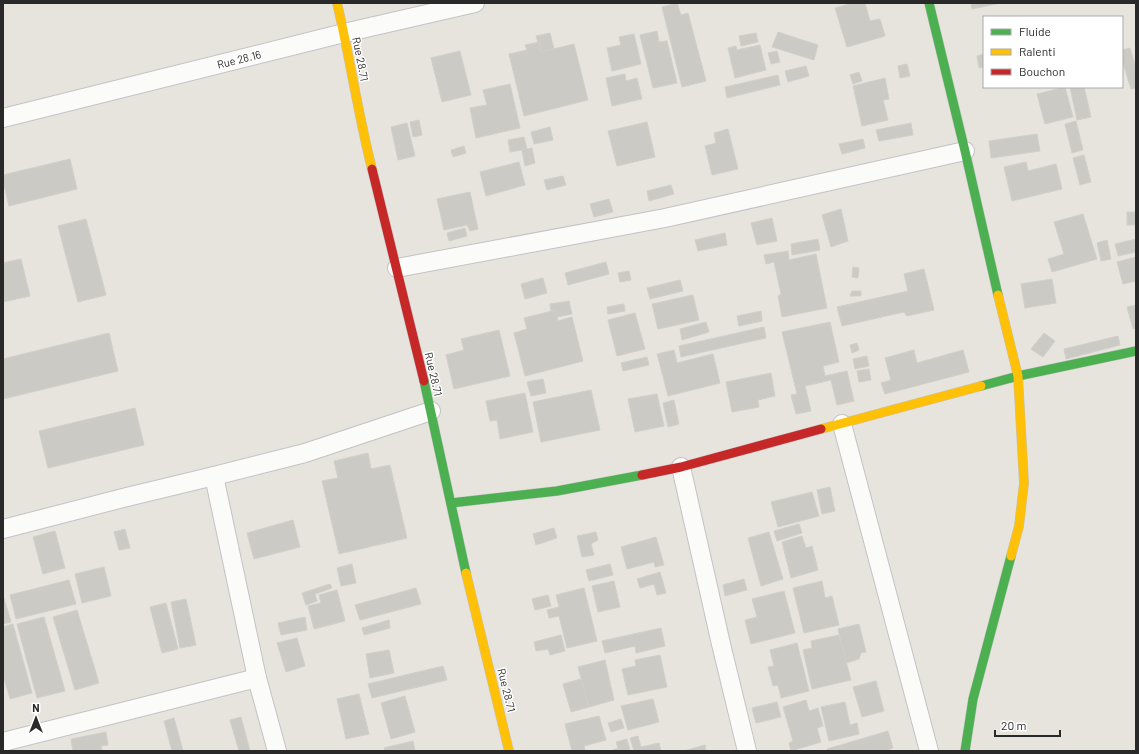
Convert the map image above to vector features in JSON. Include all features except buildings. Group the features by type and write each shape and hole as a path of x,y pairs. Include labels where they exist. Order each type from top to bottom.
{"street":[{"name":"Rue 28.71","path":"337,3 365,142 431,411 470,591 509,751"},
{"name":"Rue 28.16","path":"3,118 344,33 475,3"},
{"path":"929,3 1018,376 1024,483 1019,526 973,699 965,751"},
{"path":"397,268 665,218 965,151"},
{"path":"450,503 557,491 681,467 1018,376 1136,351"},
{"path":"3,529 305,453 431,411"},
{"path":"842,424 929,751"},
{"path":"681,467 747,751"},
{"path":"214,476 257,678 277,751"},
{"path":"3,742 257,678"}],"traffic: fast":[{"path":"929,3 998,295"},
{"path":"981,386 1018,376 1136,351"},
{"path":"424,381 466,573"},
{"path":"451,503 557,491 642,475"},
{"path":"965,751 973,699 1011,556"}],"traffic: slow":[{"path":"337,3 362,128 372,169"},
{"path":"998,295 1018,376 1024,483 1019,526 1011,556"},
{"path":"821,429 981,386"},
{"path":"466,573 509,751"}],"traffic: jam":[{"path":"372,169 424,381"},
{"path":"642,475 681,467 821,429"}]}
